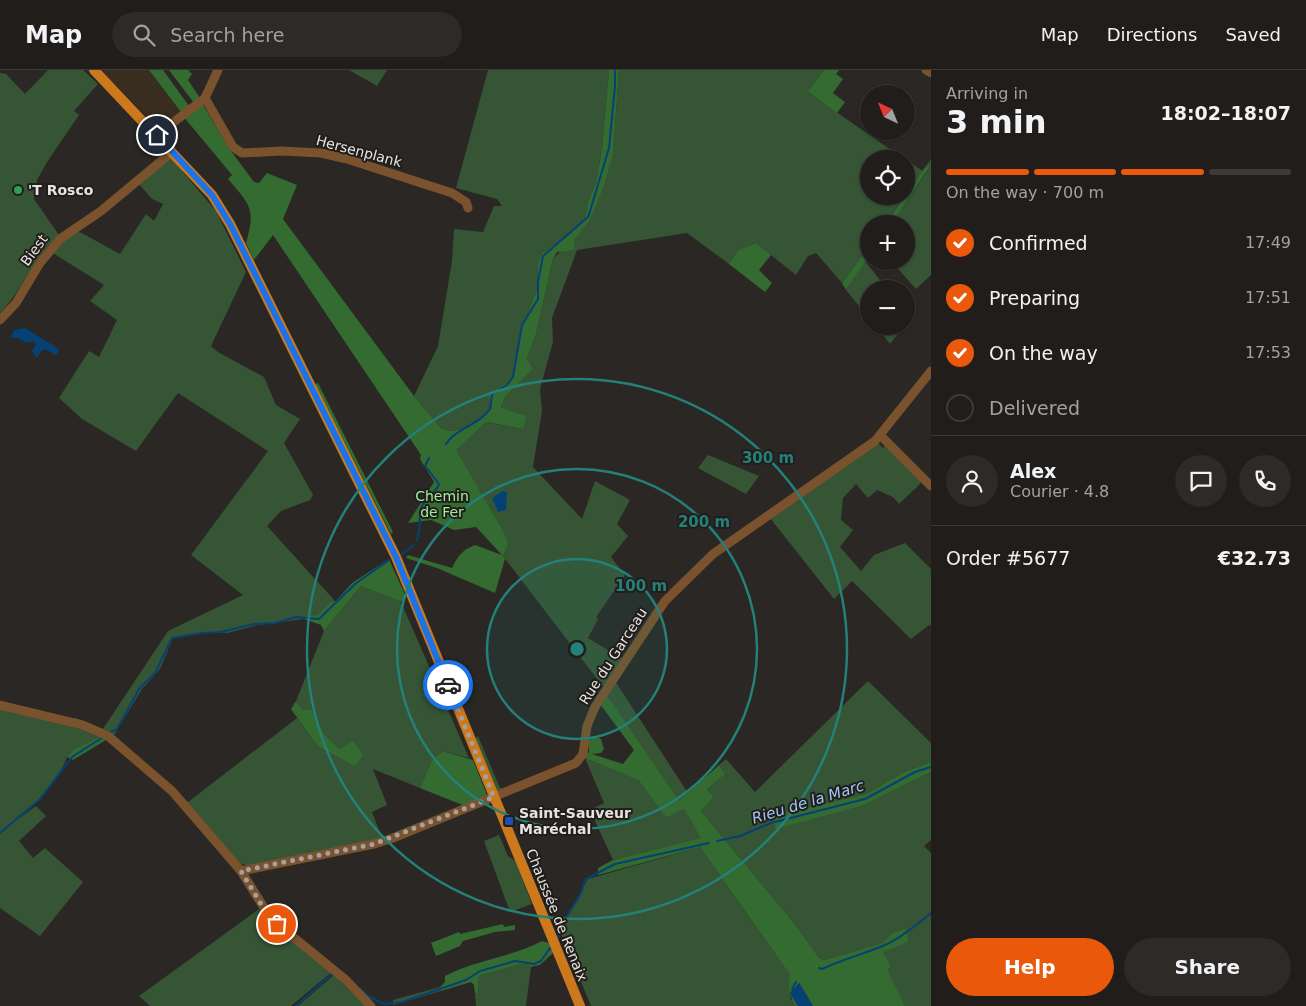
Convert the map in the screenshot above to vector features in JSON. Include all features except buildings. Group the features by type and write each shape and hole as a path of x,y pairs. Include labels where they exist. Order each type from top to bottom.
{"main road":[{"name":"Chaussée de Renaix","path":"94,70 212,195 230,224 396,557 580,1006"}],"street":[{"path":"157,135 205,98 218,70"},
{"path":"926,70 931,74"},
{"name":"Hersenplank","path":"205,98 227,138 236,150 242,153 307,151 340,157 452,193 466,202 468,208"},
{"name":"Biest","path":"0,320 18,299 40,263 60,239 102,211 172,152"},
{"name":"Rue du Garceau","path":"241,871 374,844 576,763 583,754 587,726 595,706 665,601 713,554 880,435 931,371"},
{"path":"880,435 931,486"},
{"path":"0,705 83,725 108,736 185,804 241,871 267,914 335,971 371,1006"}],"shaded area":[{"path":"101,70 149,70 181,112 159,128 157,127"}],"green space":[{"name":"'T Rosco","path":"48,70 83,70 98,84 74,111 79,115 37,180 34,199 59,235 42,253 0,313 0,73 6,74 25,94"},
{"path":"149,70 163,70 189,106 181,112"},
{"path":"169,70 188,70 192,74 188,80 200,98 194,103"},
{"path":"349,70 387,70 377,86"},
{"path":"488,70 609,70 602,148 596,183 588,201 585,217 567,236 542,253 538,262 537,289 522,327 513,374 508,384 494,390 489,409 467,428 451,431 443,430 414,396 438,346 452,261 454,229 483,232 494,206 502,206 497,199 456,188"},
{"name":"Chemin de Fer","path":"609,70 619,70 613,155 602,191 589,222 574,239 574,250 557,252 553,259 536,334 527,358 533,369 505,397 501,408 526,416 523,429 486,422 456,450 504,533 508,545 503,556 505,559 495,593 437,568 406,558 408,555 452,568 461,554 475,545 502,555 476,527 454,530 431,520 408,523 434,482 420,459 421,455 273,235 254,260 246,243 250,214 246,201 228,179 232,175 183,116 202,103 228,147 254,182 259,183 267,173 297,185 283,219 414,396 442,429 451,431 467,428 489,409 491,405 489,396 494,390 508,383 513,374 522,327 537,289 538,262 542,253 567,236 585,217 588,201 596,183 602,148"},
{"path":"619,70 824,70 809,93 860,128 860,140 877,140 891,150 860,150 860,205 898,205 891,215 860,215 860,258 842,283 816,253 808,256 796,275 756,243 738,250 729,264 687,233 577,250 552,318 553,342 540,389 542,411 533,467 582,519 595,481 630,500 617,524 628,536 611,557 625,575 596,617 598,619 588,638 624,660 604,688 503,556 508,545 455,450 486,422 522,429 501,408 505,397 533,369 527,358 536,334 553,259 589,222 613,155"},
{"path":"824,70 839,70 836,74 843,79 833,93 845,102 837,113 808,92"},
{"path":"171,158 216,211 246,272 211,346 218,352 264,377 276,405 300,419 284,443 313,495 310,500 281,511 267,526 336,602 319,615 304,619 258,625 228,633 206,632 173,638 160,669 142,689 114,735 160,776 133,754 74,720 75,718 103,729 168,631 243,595 191,555 268,451 178,393 136,451 82,419 59,398 89,351 99,357 117,320 90,301 104,285 51,252 58,242 78,231 120,254 146,214 154,221 163,204 152,199 139,184"},
{"path":"931,159 931,275 916,289 915,280 908,280 899,270 915,270 915,215 898,215 905,205 915,205 915,190 929,169 926,166"},
{"path":"915,166 923,171 915,182"},
{"path":"926,166 929,168 915,189 915,182"},
{"path":"898,205 905,205 898,215 891,215"},
{"path":"756,243 771,255 759,270 772,283 765,292 729,264 738,250"},
{"path":"860,258 860,269 846,290 842,283"},
{"path":"860,269 872,270 880,280 860,280 860,307 846,290"},
{"path":"883,335 897,335 890,344"},
{"path":"318,383 393,532 391,534 315,384"},
{"path":"878,443 883,448 887,443 921,480 920,484 899,504 893,497 877,490 868,498 856,484 843,498 841,520 853,530 840,547 861,571 874,555 905,543 931,569 931,626 929,625 911,639 852,581 834,599 770,518"},
{"path":"708,455 759,476 746,494 698,468"},
{"path":"389,559 406,597 401,602 361,586 324,631 321,625 304,619 306,616 318,615 331,602 335,602 352,583"},
{"path":"361,586 401,602 469,758 443,751 432,760 420,788 373,769 387,805 372,812 382,838 251,867 239,863 170,786 188,802 297,718 317,746 355,765 354,741 340,749 324,734 312,710 302,711 296,701 324,631"},
{"path":"615,681 688,793 679,802 607,695"},
{"path":"868,681 931,743 931,762 904,772 866,794 771,816 864,805 931,772 931,840 924,846 931,853 931,1006 905,1006 888,970 891,966 883,952 904,929 892,933 884,943 824,960 819,958 798,928 701,811 714,797 707,789 724,774 719,765 726,759 755,792"},
{"path":"607,695 679,801 719,765 725,774 707,789 714,797 701,811 798,928 819,958 824,960 883,943 892,933 904,929 907,931 908,942 883,952 891,966 888,970 905,1006 813,1006 799,983 790,993 790,975 700,847 598,875 598,868 613,860 701,838 684,809 666,818 639,781 585,758 587,752 589,753 589,741 593,736 601,739 604,749 601,753 592,754 623,764 634,750 600,704"},
{"path":"296,701 302,710 312,710 324,734 340,749 353,741 363,755 355,766 317,746 291,709"},
{"path":"0,709 60,720 103,737 67,757 53,782 21,817 36,806 46,816 19,841 33,858 45,848 83,882 40,936 0,908"},
{"path":"102,736 106,740 73,760 67,757 75,749"},
{"path":"478,736 500,788 504,789 497,791 475,739"},
{"path":"443,751 473,760 487,795 465,806 420,788 432,760"},
{"path":"585,758 639,781 666,818 684,809 702,838 613,860 590,810 604,803"},
{"path":"931,762 931,772 864,805 776,829 770,816 866,794 904,772"},
{"path":"499,835 508,856 515,861 532,904 510,912 484,841"},
{"path":"700,847 790,975 790,998 795,1006 591,1006 560,931 588,879"},
{"path":"259,909 269,921 333,971 291,1006 150,1006 139,996"},
{"path":"503,924 504,927 515,925 515,930 495,932 463,941 460,946 436,956 431,943 459,932 460,934"},
{"path":"542,941 549,943 553,953 540,965 530,967 528,964 522,964 479,976 478,993 475,994 474,985 471,982 441,991 440,987 445,982 445,976"},
{"path":"522,964 529,964 531,967 526,1006 476,1006 475,994 478,993 479,976"},
{"path":"334,975 366,1006 298,1006"},
{"path":"440,987 441,991 393,1005 393,1000"},
{"path":"790,994 798,1006 795,1006"}],"water":[{"path":"25,328 59,349 58,353 55,355 45,349 41,351 37,358 32,351 36,344 34,341 26,343 18,338 11,338 14,330"},
{"path":"503,491 507,492 506,510 498,512 492,498"},
{"path":"799,983 813,1006 798,1006 790,993"}],"waterway":[{"path":"446,444 456,434 480,419 490,409 493,393 507,385 513,377 522,325 538,299 538,282 543,256 588,217 609,148 615,70"},
{"path":"416,541 422,506 439,484 425,466 429,458"},
{"path":"402,554 414,545"},
{"path":"111,732 117,729 139,689 155,673 172,638 221,632 254,624 275,623 296,617 319,619 355,584 389,560"},
{"path":"0,833 40,799 72,757 103,737"},
{"name":"Rieu de la Marc","path":"717,841 740,836 771,823 865,799 915,772 931,767"},
{"path":"558,937 562,924 580,895 586,879 615,864 709,843"},
{"path":"819,968 822,969 879,948 910,930 931,913"},
{"path":"360,989 368,996 384,1004 402,1002 466,980 480,971 515,961 534,964 541,961 550,948"},
{"name":"Rieu de la Marc","path":"296,1006 333,973"},
{"path":"792,989 796,982"}],"way so far":[{"path":"277,924 267,914 241,871 374,844 494,797 448,685"}],"place":[{"name":"'T Rosco","path":"18,190"},
{"name":"Saint-Sauveur Maréchal","path":"509,821"}],"route":[{"path":"157,135 212,195 230,224 396,557 448,685"}]}
